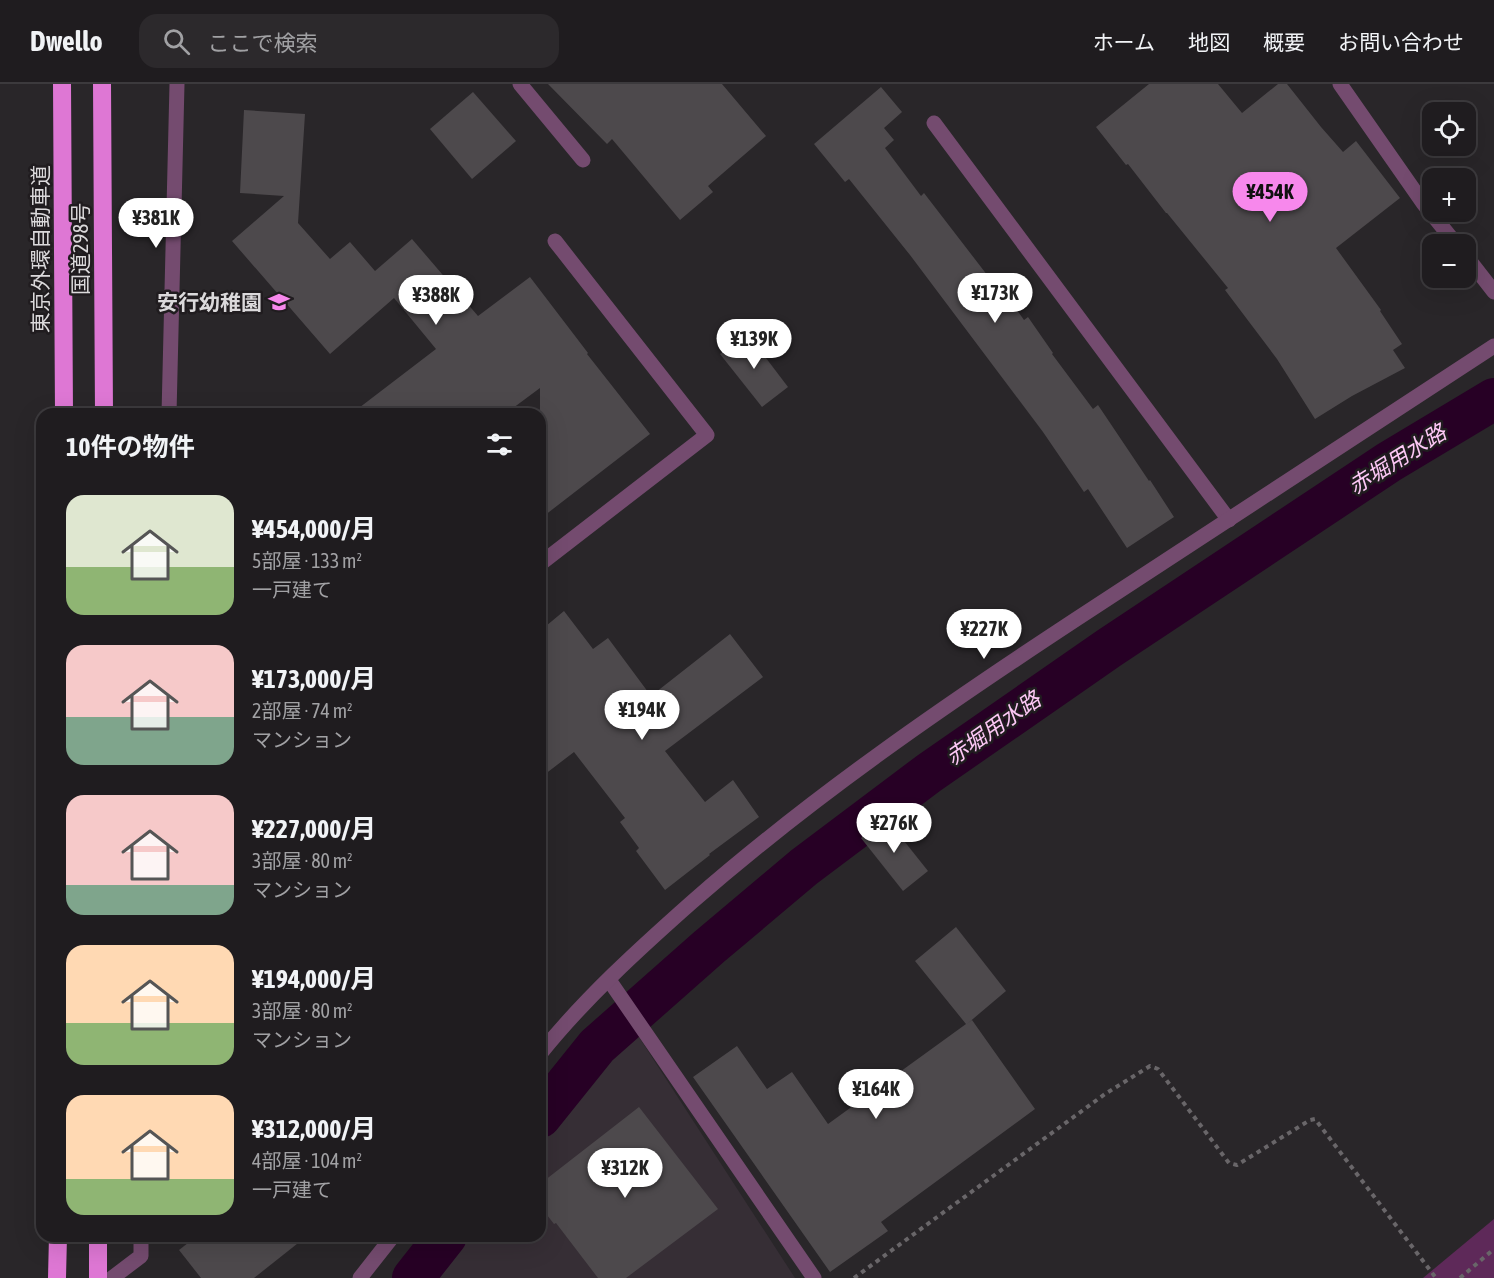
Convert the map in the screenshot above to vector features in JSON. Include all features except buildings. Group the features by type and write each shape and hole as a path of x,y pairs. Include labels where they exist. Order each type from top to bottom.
{"highway":[{"name":"東京外環自動車道","path":"62,84 64,408"},
{"name":"国道298号","path":"102,84 104,408"},
{"path":"57,1278 58,1242"},
{"path":"98,1242 98,1278"}],"street":[{"path":"169,408 177,84"},
{"path":"520,84 583,160"},
{"path":"1340,84 1423,203 1448,234"},
{"path":"934,123 1228,520"},
{"path":"546,559 707,435 555,241"},
{"path":"1476,268 1494,291"},
{"path":"546,1047 642,946 743,857 862,765 981,681 1494,346"},
{"path":"609,980 814,1278"},
{"path":"112,1278 141,1256 141,1242"},
{"path":"360,1278 388,1242"}],"path":[{"path":"854,1278 1106,1094 1149,1066 1158,1069 1229,1163 1237,1165 1315,1119 1436,1278"},
{"path":"1460,1278 1494,1249"}],"shaded area":[{"path":"633,1028 795,1278 424,1278 451,1242 546,1242 546,1120 597,1063"},
{"path":"1494,1219 1494,1278 1423,1278"}],"waterway":[{"name":"赤堀用水路","path":"546,1110 597,1046 709,947 804,867 929,773 1109,648 1389,462 1494,399"},
{"name":"赤堀用水路","path":"413,1278 441,1242"}],"place":[{"name":"安行幼稚園","path":"279,302"}]}
